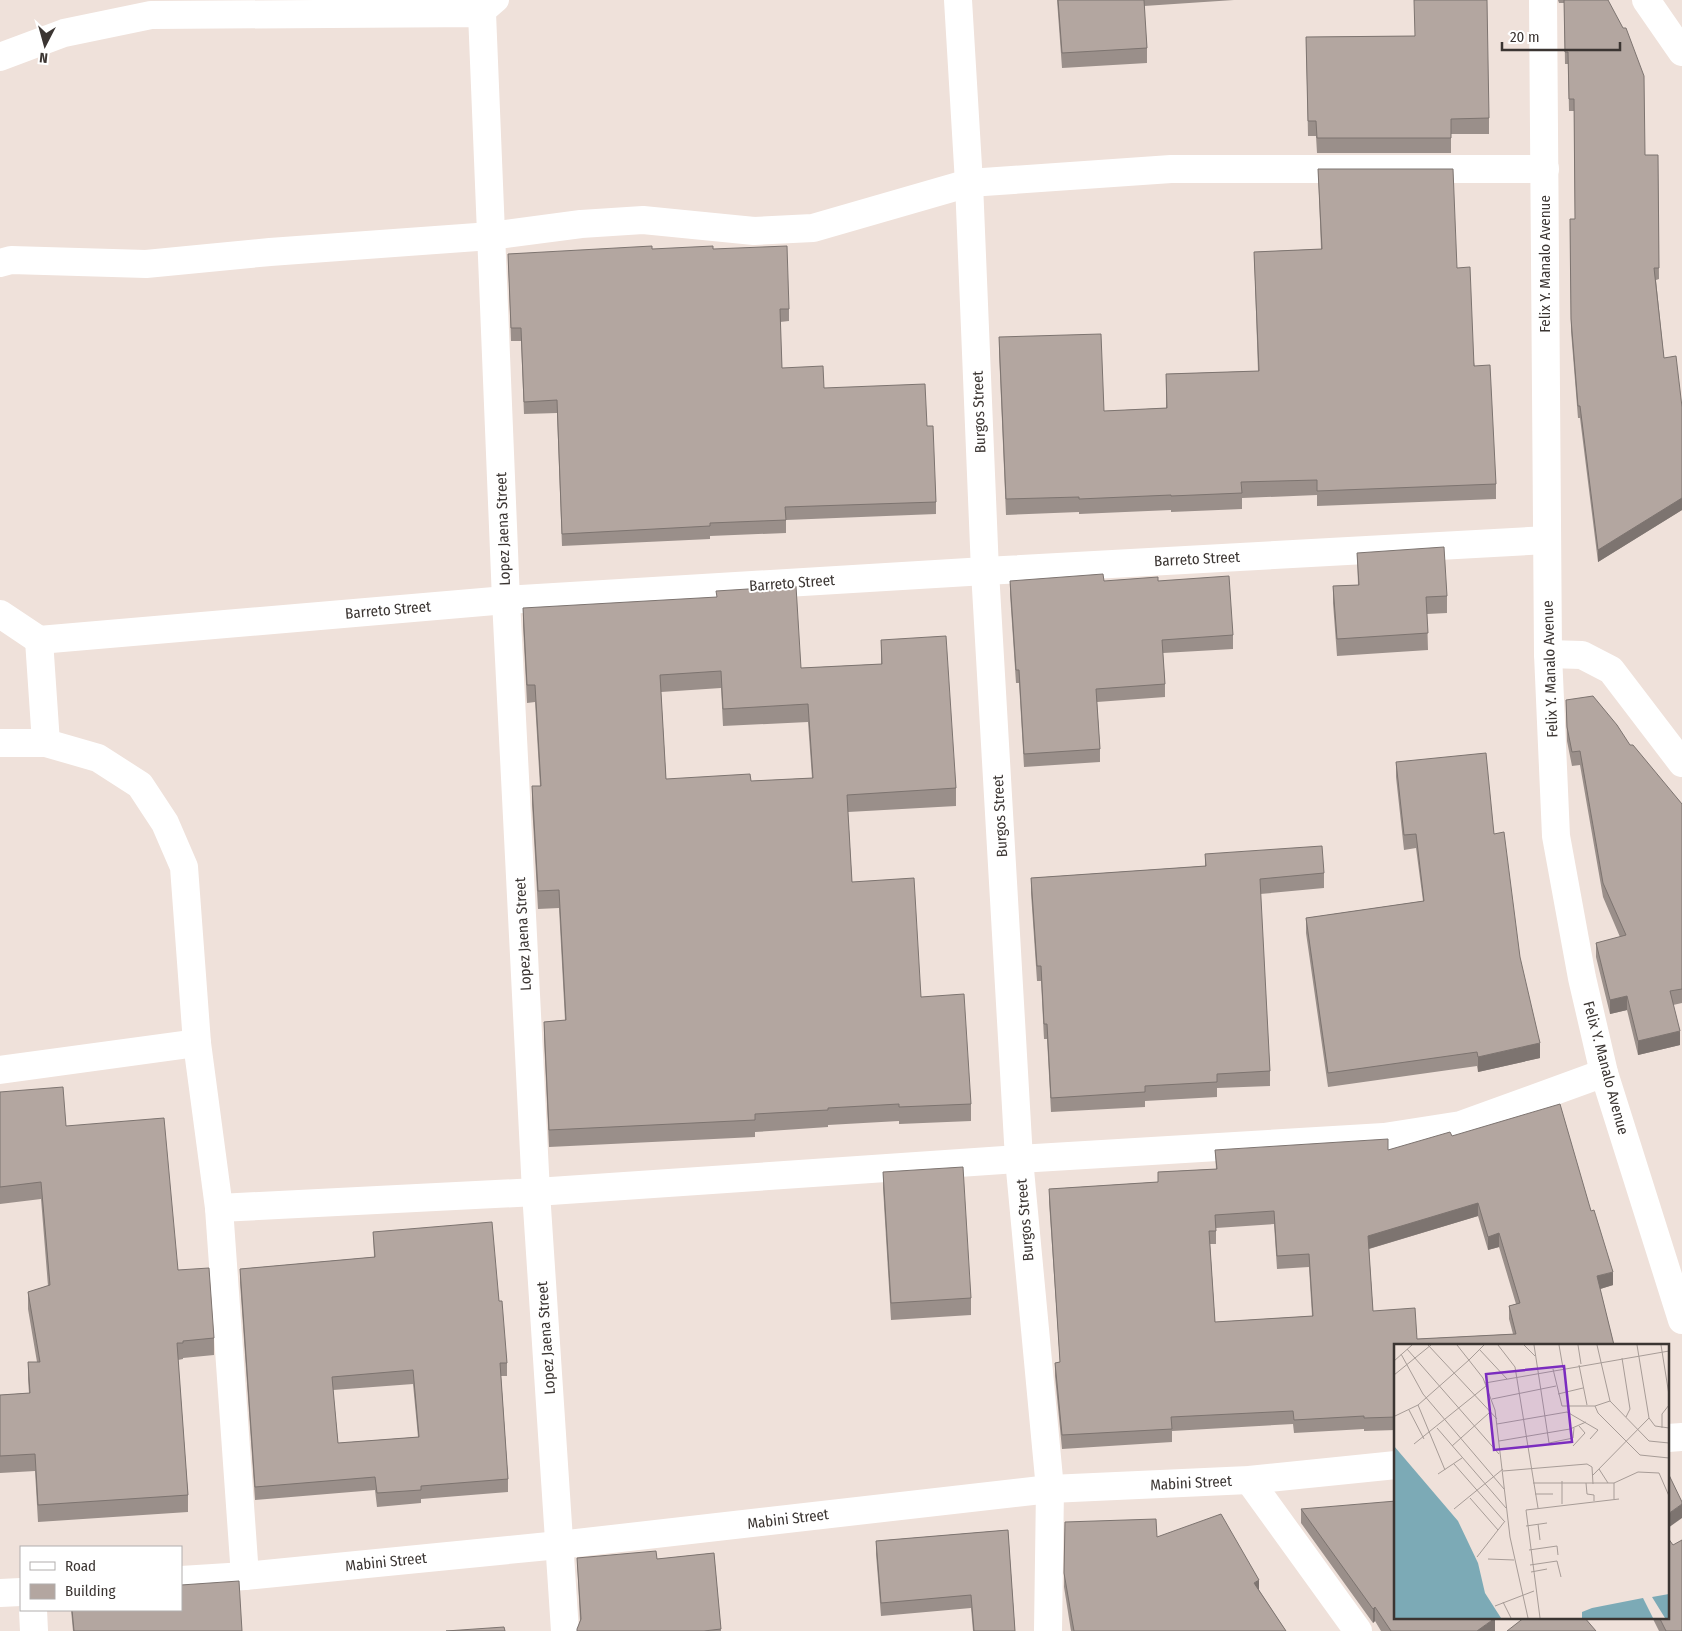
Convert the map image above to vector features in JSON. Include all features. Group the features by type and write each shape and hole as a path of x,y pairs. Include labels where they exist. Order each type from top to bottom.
{"street":[{"name":"Burgos Street","path":"958,0 969,183 986,570 1019,1159 1050,1489 1048,1631"},
{"name":"Felix Y. Manalo Avenue","path":"1543,0 1548,654 1556,836 1582,978 1604,1072 1682,1320"},
{"path":"1646,0 1682,52"},
{"path":"0,57 64,34 151,15 490,7"},
{"name":"Lopez Jaena Street","path":"490,7 491,236 506,600 536,1192 566,1631"},
{"path":"0,263 10,260 146,264 270,252 491,236 581,224 643,220 754,231 813,228 969,183 1171,169 1545,169"},
{"name":"Barreto Street","path":"39,640 506,600 986,570 1547,540"},
{"path":"0,614 39,640 46,743"},
{"path":"1548,654 1582,656 1611,670 1682,763"},
{"path":"0,743 46,743 98,758 140,785 165,823 184,867 197,1043 218,1208 245,1576"},
{"path":"0,1070 197,1043"},
{"path":"218,1208 536,1192 1393,1136 1461,1125 1604,1072"},
{"name":"Mabini Street","path":"182,1580 245,1576 559,1545 1050,1489 1250,1480 1394,1465"},
{"path":"1250,1480 1358,1631"},
{"path":"0,1593 20,1592"},
{"path":"32,1611 34,1631"}],"building":[{"path":"1058,0 1144,0 1147,48 1062,53"},
{"path":"1414,0 1487,0 1489,118 1451,119 1451,138 1317,138 1316,121 1308,121 1306,37 1415,36"},
{"path":"1564,0 1608,0 1623,28 1626,28 1644,76 1645,155 1658,155 1659,268 1654,268 1664,358 1676,356 1682,407 1682,498 1598,550 1580,406 1578,406 1571,319 1570,219 1575,219 1574,99 1569,99 1568,52 1565,52"},
{"path":"1318,169 1453,169 1457,268 1470,267 1474,366 1490,365 1496,484 1317,491 1317,480 1241,482 1242,493 1079,499 1079,497 1006,499 999,337 1101,334 1104,411 1167,408 1166,374 1259,371 1254,252 1322,249"},
{"path":"652,246 652,249 713,246 713,249 787,246 789,309 780,309 782,368 823,366 824,388 925,384 927,426 933,426 936,502 785,507 786,520 710,523 710,526 562,534 557,400 524,402 521,328 511,328 508,254"},
{"path":"1444,547 1447,596 1426,597 1428,633 1337,639 1333,586 1359,585 1357,553"},
{"path":"1103,574 1104,581 1158,577 1158,581 1229,576 1233,635 1162,640 1165,684 1096,689 1100,749 1024,754 1019,670 1016,670 1010,581"},
{"path":"796,586 801,668 882,664 881,640 946,636 956,788 847,795 852,882 914,878 921,997 964,994 971,1104 899,1107 899,1104 828,1108 828,1110 755,1114 755,1120 549,1130 544,1022 566,1020 559,890 538,891 532,786 541,786 535,685 527,685 523,608 717,597 716,591","holes":["721,671 723,709 808,704 813,778 751,781 750,774 666,779 660,675"]},
{"path":"1593,696 1617,725 1630,745 1633,745 1682,804 1682,989 1670,991 1680,1031 1638,1041 1627,996 1610,1000 1596,943 1626,935 1603,883 1580,751 1572,752 1567,727 1566,700"},
{"path":"1486,753 1494,834 1504,832 1520,957 1540,1043 1478,1057 1477,1052 1328,1073 1306,918 1424,901 1416,834 1404,835 1396,762"},
{"path":"1322,846 1324,873 1260,879 1270,1071 1217,1074 1217,1082 1145,1086 1145,1092 1051,1098 1047,1024 1044,1024 1041,966 1037,966 1031,878 1206,866 1205,854"},
{"path":"63,1087 66,1126 164,1118 178,1270 209,1268 214,1338 177,1343 188,1495 38,1505 35,1454 0,1456 0,1395 30,1393 28,1362 40,1362 28,1292 50,1285 41,1182 0,1187 0,1092"},
{"path":"1560,1104 1591,1211 1594,1210 1613,1272 1597,1276 1614,1344 1394,1344 1394,1417 1364,1418 1364,1416 1294,1420 1293,1411 1171,1417 1172,1429 1062,1435 1055,1363 1060,1362 1049,1189 1158,1182 1158,1172 1217,1169 1215,1150 1388,1139 1388,1150 1450,1132 1452,1136","holes":["1478,1203 1488,1237 1499,1233 1520,1303 1509,1306 1516,1334 1417,1339 1415,1308 1373,1311 1368,1236","1274,1211 1277,1256 1309,1254 1313,1316 1215,1322 1209,1231 1216,1231 1215,1215"]},
{"path":"963,1167 971,1298 891,1303 883,1172"},
{"path":"492,1222 499,1301 502,1301 507,1363 500,1363 508,1479 421,1486 421,1490 377,1493 375,1477 255,1487 240,1269 375,1257 373,1232","holes":["413,1370 419,1437 338,1443 332,1377"]},
{"path":"1670,1477 1682,1502 1682,1504 1670,1513"},
{"path":"1394,1501 1394,1618 1495,1618 1477,1631 1391,1631 1301,1509"},
{"path":"1221,1514 1259,1580 1254,1583 1286,1631 1074,1631 1064,1573 1065,1522 1156,1519 1157,1537"},
{"path":"1008,1530 1015,1631 974,1631 971,1595 881,1603 876,1541"},
{"path":"1682,1540 1682,1631 1666,1631 1660,1618 1670,1618 1670,1541 1673,1545"},
{"path":"656,1551 657,1559 714,1553 721,1629 704,1631 577,1631 581,1619 577,1558"},
{"path":"239,1581 242,1631 74,1631 72,1611 182,1611 182,1585"},
{"path":"1524,1618 1585,1618 1596,1631 1507,1631"},
{"path":"504,1627 505,1631 446,1631"}]}
